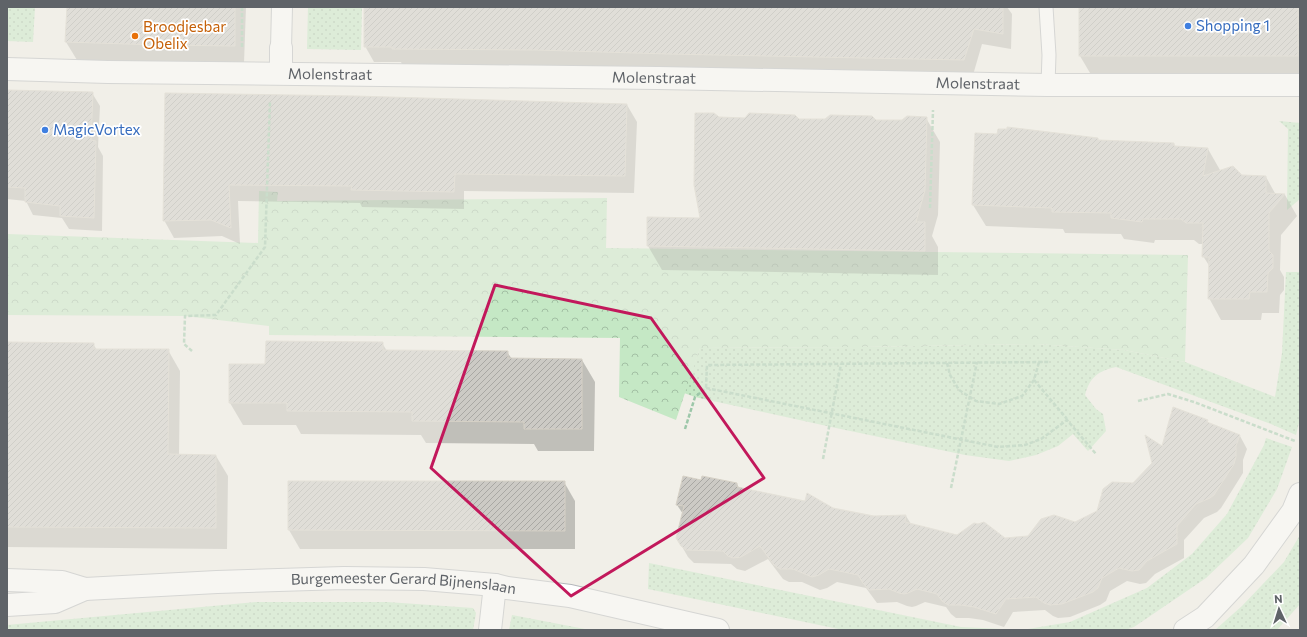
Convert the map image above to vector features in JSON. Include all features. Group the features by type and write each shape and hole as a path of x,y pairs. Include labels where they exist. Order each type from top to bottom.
{"street":[{"path":"281,74 282,7"},
{"name":"Molenstraat","path":"7,69 108,72 711,79 1048,85 1300,84"},
{"path":"1185,630 1205,618 1254,565 1292,511 1300,494"},
{"name":"Burgemeester Gerard Bijnenslaan","path":"7,580 62,582 85,589 217,582 344,578 424,578 495,585 507,588 577,597 718,630"},
{"path":"490,630 495,585"},
{"name":"Burgemeester Gerard Bijnenslaan","path":"7,605 55,602 85,589"}],"lane":[{"path":"1046,7 1049,55 1048,85"}],"path":[{"path":"241,53 242,7"},
{"path":"930,208 933,116"},
{"path":"192,351 184,344 185,316 216,315 265,247 270,118"},
{"path":"951,488 977,362"},
{"path":"947,363 950,375 959,390 976,401 999,404 1022,396 1034,380 1039,362"},
{"path":"685,429 695,397 706,388 707,365 1049,362"},
{"path":"823,459 841,364"},
{"path":"1034,380 1096,454"},
{"path":"706,388 998,447 1025,444 1041,439 1067,420"},
{"path":"1138,401 1168,394 1194,402 1295,441"}],"highlighted area":[{"path":"495,285 651,318 764,478 571,596 431,468"}],"green space":[{"path":"7,7 35,7 33,42 7,41"},
{"path":"308,7 362,7 361,50 307,49"},
{"path":"1279,121 1300,123 1300,199 1287,210 1288,129"},
{"path":"259,191 278,192 277,201 607,198 606,248 1188,255 1185,362 1124,350 1036,344 700,348 676,420 619,397 620,338 269,335 269,326 185,316 7,315 7,234 258,243"},
{"path":"1286,272 1300,272 1300,419 1296,435 1271,424 1116,367 1100,373 1092,379 1085,395 1096,409 1103,414 1106,431 1088,451 1073,434 1058,446 1036,455 1009,461 965,455 695,397 684,393 700,348 1036,344 1124,350 1185,362 1275,397 1282,353"},
{"path":"1266,438 1292,447 1277,489 1248,538 1206,578 1134,627 1125,630 1022,630 1070,622 1147,588 1192,554 1227,514 1264,445"},
{"path":"1300,535 1300,604 1277,630 1215,630 1242,606 1284,562"},
{"path":"649,563 961,627 1022,630 843,630 648,589"},
{"path":"256,602 387,602 473,608 476,613 473,630 7,630 7,625"},
{"path":"512,615 590,630 509,630"}],"building":[{"path":"67,7 235,7 235,46 65,42"},
{"path":"364,7 1003,7 1003,34 974,29 964,60 536,50 392,49 392,47 364,47"},
{"name":"Shopping 1","path":"1079,7 1298,7 1298,56 1079,56"},
{"path":"7,90 93,92 91,140 96,141 94,218 60,216 60,206 25,202 25,188 7,187"},
{"path":"165,93 355,96 627,104 625,176 455,174 454,192 351,190 352,186 229,185 231,228 211,220 163,221"},
{"path":"695,113 714,113 719,117 745,118 749,113 795,115 799,119 825,119 830,115 872,116 876,120 902,120 907,116 927,117 925,190 916,222 925,222 925,251 647,246 647,217 700,218 694,185"},
{"path":"1007,127 1098,138 1098,140 1174,143 1174,146 1208,148 1203,176 1233,166 1242,175 1266,176 1266,193 1285,194 1269,213 1269,251 1273,255 1273,268 1268,273 1267,292 1250,292 1249,299 1208,299 1209,257 1202,257 1203,223 1186,223 1181,219 1143,219 1142,222 1111,218 1111,213 1052,212 1052,208 972,205 975,133 997,134 998,129 1007,129"},
{"path":"266,341 383,342 383,350 508,351 508,358 582,359 582,429 524,429 524,422 412,421 412,412 287,411 287,403 229,403 229,364 265,364"},
{"path":"7,342 94,343 94,349 169,349 168,454 216,455 216,528 7,527"},
{"path":"1173,407 1208,420 1207,422 1240,435 1236,446 1236,457 1234,464 1214,495 1196,504 1177,526 1177,544 1147,561 1139,570 1132,571 1119,568 1102,578 1098,588 1093,592 1062,604 1050,605 1044,603 1036,597 1006,599 996,614 974,607 948,605 942,601 937,594 917,589 904,594 889,589 869,590 858,575 844,572 829,569 812,577 793,569 780,569 774,565 760,546 741,557 733,558 728,556 723,551 686,550 681,546 676,538 684,506 676,505 683,476 701,480 702,476 737,483 737,487 805,501 807,493 833,508 874,516 906,515 905,522 957,535 974,523 978,524 984,522 1005,538 1028,536 1041,519 1054,515 1075,522 1097,511 1103,489 1112,482 1133,483 1152,463 1145,435 1162,446"},
{"path":"288,481 565,481 565,531 288,530"}],"place":[{"name":"Shopping 1","path":"1188,26"},
{"name":"Broodjesbar Obelix","path":"135,36"},
{"name":"MagicVortex","path":"45,130"}]}
